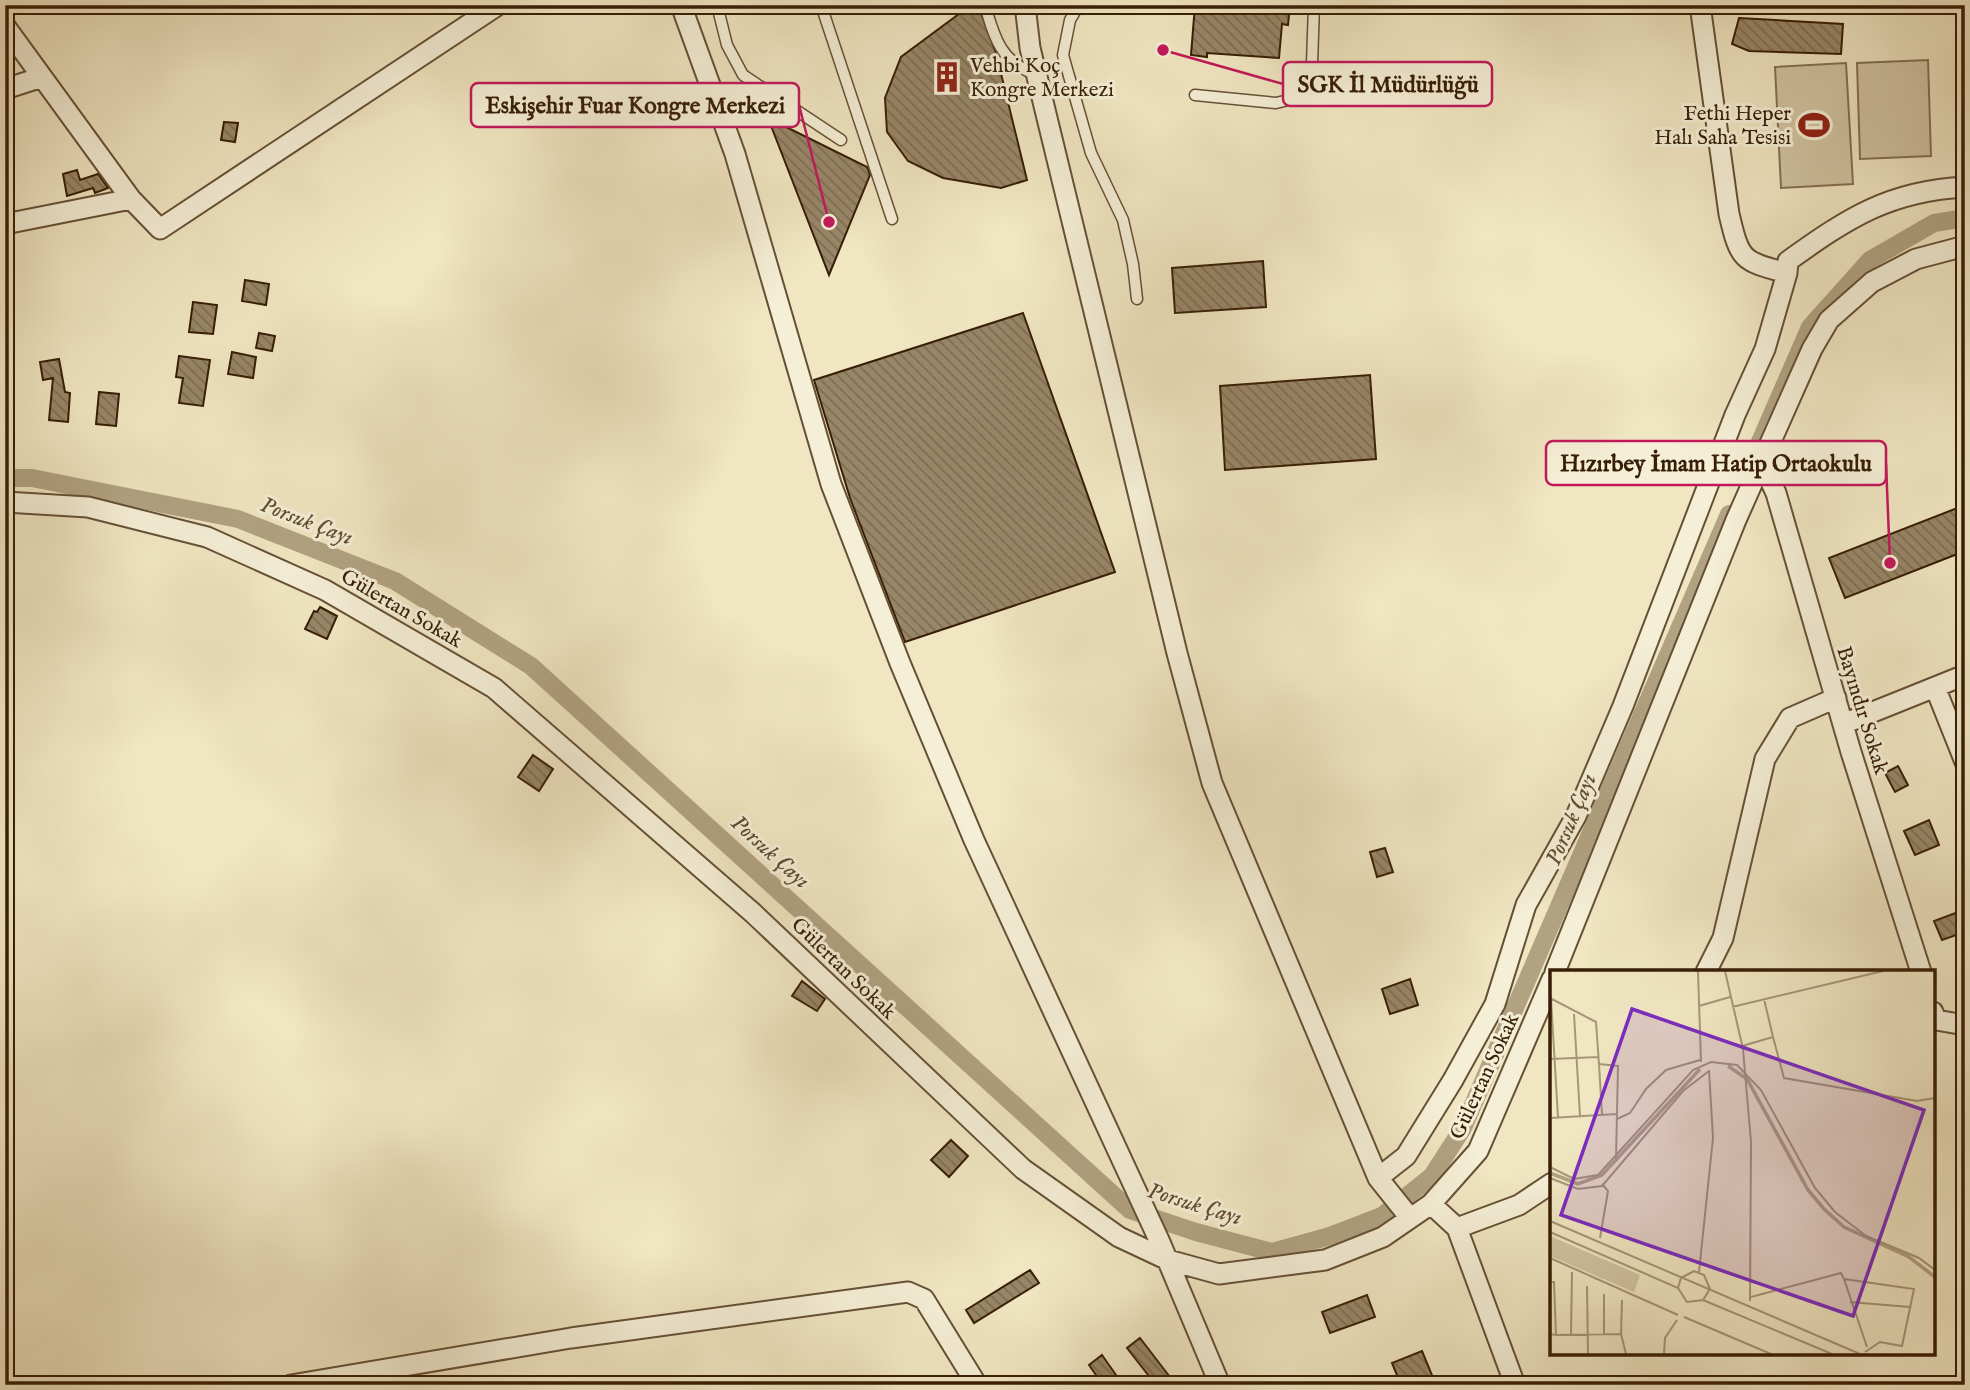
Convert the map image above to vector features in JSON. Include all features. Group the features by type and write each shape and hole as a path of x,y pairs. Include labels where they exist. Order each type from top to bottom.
{"street":[{"path":"5,26 131,199 160,229 498,5"},
{"path":"681,5 736,154 831,484 900,663 974,840 1136,1187 1220,1385"},
{"path":"1026,5 1036,74 1177,653 1212,783 1378,1178 1408,1216"},
{"path":"1700,5 1729,214 1736,245 1749,262 1787,273"},
{"path":"5,89 42,77"},
{"path":"1378,1178 1406,1156 1453,1080 1495,1004 1526,905 1576,816 1623,706 1735,415 1765,349 1788,261 1861,211 1925,190 1965,187"},
{"path":"5,224 131,199"},
{"path":"1556,970 1761,461 1793,386 1829,320 1872,282 1916,259 1965,246"},
{"name":"Bayındır Sokak","path":"1761,461 1776,493 1843,724 1920,970"},
{"name":"Gülertan Sokak","path":"5,502 88,507 207,537 325,590 494,688 753,913 1023,1169 1119,1237 1168,1260 1219,1273 1325,1260 1382,1237 1408,1216 1431,1204 1478,1150 1550,984"},
{"path":"1843,724 1965,675"},
{"path":"1935,687 1965,762"},
{"path":"1707,970 1723,938 1765,759 1790,718 1836,698"},
{"path":"1935,1016 1965,1025"},
{"path":"1457,1228 1519,1206 1550,1184"},
{"path":"1431,1204 1457,1228 1515,1385"},
{"path":"291,1385 571,1338 908,1292 924,1298 977,1385"}],"lane":[{"path":"717,5 727,45 743,75 841,139"},
{"path":"821,5 892,219"},
{"path":"985,5 996,43 1020,69 1036,74"},
{"path":"1079,5 1070,20 1063,55 1091,153 1123,220 1133,264 1137,299"},
{"path":"1195,95 1276,103 1301,97 1312,64 1314,5"}],"shaded area":[{"path":"1928,60 1931,156 1860,159 1857,63"},
{"name":"Fethi Heper Halı Saha Tesisi","path":"1846,63 1853,184 1781,188 1775,67"}],"building":[{"name":"Vehbi Koç Kongre Merkezi","path":"971,5 978,5 996,53 1027,180 1001,188 943,178 908,161 887,132 885,98 901,57"},
{"path":"1195,5 1290,5 1288,25 1282,24 1279,58 1207,53 1207,57 1191,55"},
{"path":"1739,18 1843,24 1841,54 1749,51 1732,44"},
{"path":"768,118 867,167 870,175 829,275"},
{"path":"224,122 238,123 235,142 221,140"},
{"path":"77,170 80,180 98,174 108,188 95,193 93,188 67,196 63,174"},
{"path":"1263,261 1266,307 1175,313 1172,268"},
{"path":"245,280 269,284 266,305 242,301"},
{"path":"193,302 217,305 213,334 189,332"},
{"path":"1023,313 1115,572 905,642 850,498 814,380"},
{"path":"259,333 275,336 272,351 256,348"},
{"path":"232,352 256,357 253,378 228,374"},
{"path":"179,356 210,360 203,406 179,403 183,378 176,377"},
{"path":"59,359 65,392 70,393 68,422 49,420 53,378 43,380 40,362"},
{"path":"1370,375 1376,459 1225,470 1220,386"},
{"path":"99,392 119,394 116,426 96,424"},
{"path":"1965,505 1965,551 1845,598 1829,558"},
{"path":"320,607 337,616 327,639 305,629 314,611 317,612"},
{"path":"533,755 553,769 539,791 518,777"},
{"path":"1898,766 1908,785 1895,792 1885,773"},
{"path":"1929,820 1939,845 1915,855 1904,831"},
{"path":"1385,848 1393,872 1377,877 1370,852"},
{"path":"1958,912 1965,932 1942,940 1934,921"},
{"path":"1410,979 1418,1005 1390,1014 1382,989"},
{"path":"802,981 825,999 817,1011 792,996"},
{"path":"951,1140 968,1156 949,1177 931,1160"},
{"path":"1030,1270 1039,1283 974,1323 966,1310"},
{"path":"1367,1295 1375,1317 1330,1333 1322,1312"},
{"path":"1140,1338 1176,1385 1156,1385 1127,1348"},
{"path":"1422,1351 1436,1385 1401,1385 1392,1363"},
{"path":"1102,1355 1123,1385 1103,1385 1089,1365"}],"waterway":[{"name":"Porsuk Çayı","path":"1745,476 1810,327 1870,260 1934,223 1965,218"},
{"name":"Porsuk Çayı","path":"5,478 32,478 238,519 395,581 531,666 1130,1210 1196,1232 1272,1252 1330,1236 1382,1216 1432,1176 1463,1128 1729,514"}],"place":[{"name":"SGK İl Müdürlüğü","path":"1163,50"},
{"name":"Vehbi Koç Kongre Merkezi","path":"947,77"},
{"name":"Fethi Heper Halı Saha Tesisi","path":"1814,125"},
{"name":"Eskişehir Fuar Kongre Merkezi","path":"829,222"},
{"name":"Hızırbey İmam Hatip Ortaokulu","path":"1890,563"}]}
